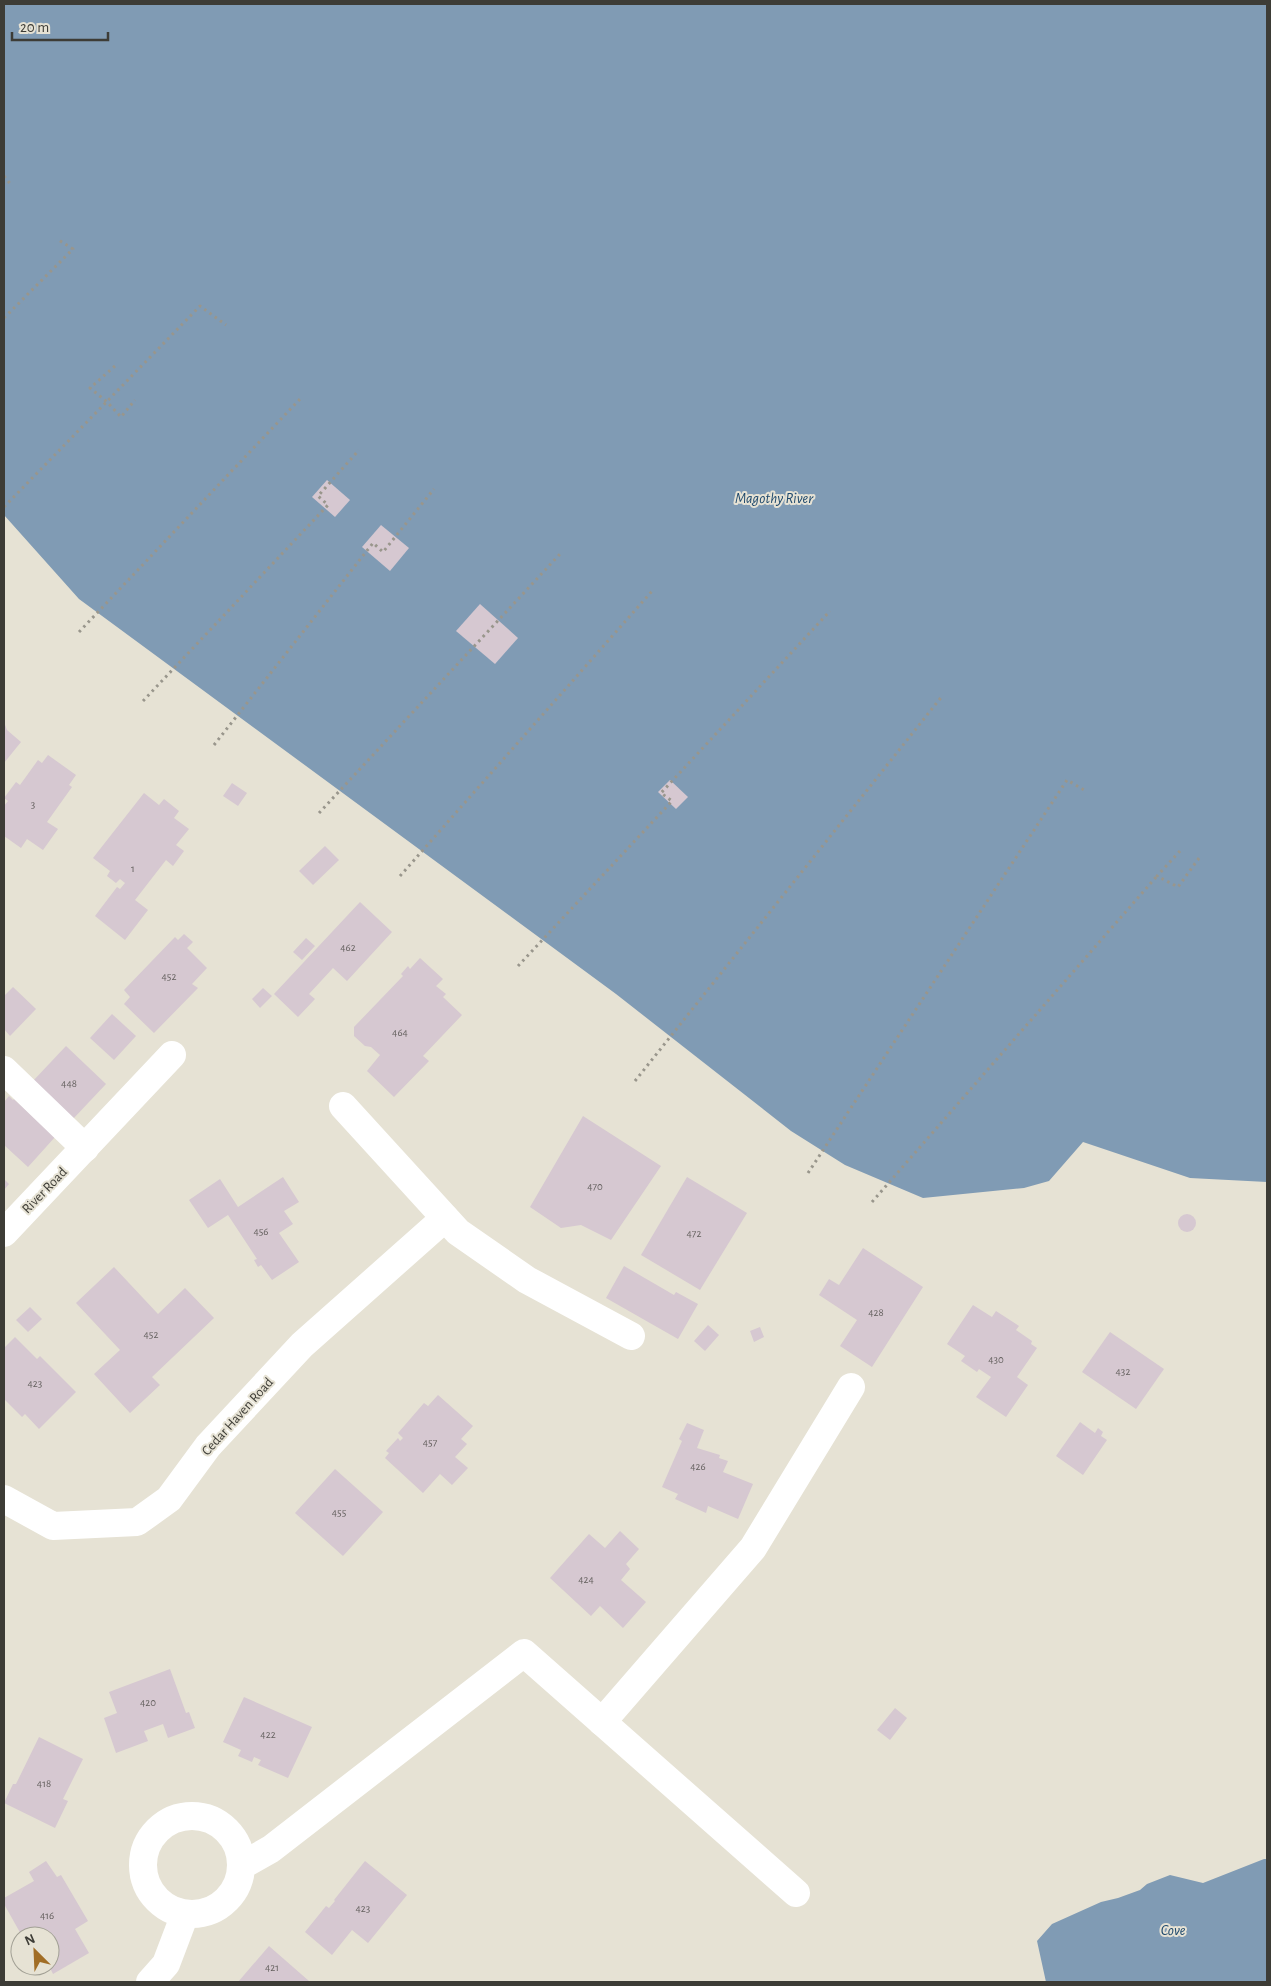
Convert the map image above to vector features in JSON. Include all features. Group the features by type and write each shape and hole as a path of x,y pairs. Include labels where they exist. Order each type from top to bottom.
{"street":[{"name":"River Road","path":"4,1233 172,1055"},
{"path":"4,1070 85,1148"},
{"path":"344,1106 458,1232 527,1280 630,1336"},
{"name":"Cedar Haven Road","path":"4,1499 53,1526 137,1522 169,1499 208,1446 302,1345 445,1218"},
{"path":"602,1722 753,1548 851,1387"},
{"path":"241,1866 271,1849 524,1653 796,1893"},
{"path":"189,1816 205,1818 219,1824 231,1836 238,1850 241,1866 238,1882 224,1902 202,1914 185,1914 169,1910 156,1900 147,1887 142,1872 143,1855 149,1840 159,1828 173,1820 189,1816"},
{"path":"150,1982 166,1964 185,1914"}],"path":[{"path":"4,176 12,186"},
{"path":"4,318 73,249 57,239"},
{"path":"4,507 200,306 226,325"},
{"path":"115,366 90,388 121,417 135,400"},
{"path":"79,632 300,400"},
{"path":"143,702 328,505 318,496 359,450"},
{"path":"214,745 373,543 383,552 434,489"},
{"path":"319,813 560,554"},
{"path":"400,876 653,590"},
{"path":"518,966 672,801 661,792 830,611"},
{"path":"635,1081 943,694"},
{"path":"808,1173 1067,780 1086,791"},
{"path":"872,1202 1180,851"},
{"path":"1157,876 1178,887 1199,858"}],"water":[{"name":"Magothy River","path":"4,4 1267,4 1267,1182 1190,1178 1083,1142 1049,1181 1024,1188 923,1198 845,1165 791,1131 616,994 79,599 4,515"},
{"name":"Cove","path":"1267,1859 1267,1982 1046,1982 1037,1941 1052,1924 1101,1902 1140,1890 1147,1884 1170,1875 1203,1883"}],"building":[{"path":"327,480 350,500 335,517 312,497"},
{"path":"381,525 409,548 390,571 362,547"},
{"path":"480,604 518,638 495,664 456,631"},
{"path":"4,722 7,730 21,742 4,763"},
{"path":"48,755 76,775 69,785 72,787 47,822 58,829 43,850 27,839 21,848 4,836 4,806 8,801 4,798 16,782 20,785 38,760 42,763"},
{"path":"670,780 688,797 676,809 658,792"},
{"path":"232,783 247,793 238,806 223,796"},
{"path":"144,793 159,805 164,799 179,811 174,818 189,829 176,845 184,851 173,866 166,860 135,900 148,910 125,940 95,916 117,887 120,889 125,883 120,879 116,883 107,876 110,871 93,858"},
{"path":"325,846 339,860 313,885 299,871"},
{"path":"360,902 392,932 347,981 333,968 309,994 315,999 298,1017 274,994"},
{"path":"184,934 193,942 187,948 207,968 192,984 198,988 154,1033 124,1004 130,997 124,990 175,937 178,940"},
{"path":"306,938 315,946 302,960 293,952"},
{"path":"420,958 443,979 436,986 446,994 443,997 462,1015 423,1056 429,1061 394,1097 367,1071 380,1055 371,1047 365,1046 354,1036 354,1027 403,976 401,974 408,966 410,969"},
{"path":"13,987 36,1009 10,1036 4,1029 4,996"},
{"path":"263,988 272,996 260,1008 252,999"},
{"path":"112,1014 136,1036 114,1060 90,1038"},
{"path":"66,1046 106,1084 73,1119 33,1081"},
{"path":"9,1096 55,1137 28,1167 4,1145 4,1102"},
{"path":"583,1116 661,1166 611,1240 581,1225 561,1228 530,1207"},
{"path":"283,1177 299,1202 284,1211 293,1224 279,1233 299,1262 272,1280 261,1265 258,1267 254,1260 257,1259 228,1215 208,1228 189,1200 220,1179 238,1207"},
{"path":"687,1177 747,1213 700,1290 641,1255"},
{"path":"4,1179 9,1184 4,1190"},
{"path":"1183,1214 1191,1214 1196,1219 1194,1230 1183,1232 1178,1227 1178,1219"},
{"path":"863,1248 923,1287 872,1367 840,1346 857,1320 819,1295 829,1279 839,1285"},
{"path":"624,1266 674,1295 676,1292 698,1304 678,1339 606,1298"},
{"path":"114,1267 158,1314 185,1288 214,1318 152,1377 160,1385 130,1413 94,1374 120,1350 76,1303"},
{"path":"973,1305 992,1317 996,1311 1019,1326 1016,1330 1032,1341 1031,1344 1037,1348 1017,1377 1028,1385 1006,1417 976,1397 991,1377 979,1369 977,1372 961,1361 965,1356 947,1344"},
{"path":"30,1307 42,1319 28,1332 16,1320"},
{"path":"708,1325 719,1335 705,1351 694,1341"},
{"path":"760,1327 764,1337 754,1342 750,1331"},
{"path":"1110,1332 1164,1369 1136,1409 1082,1372"},
{"path":"15,1337 37,1359 40,1356 76,1392 39,1429 25,1414 22,1417 4,1399 4,1348"},
{"path":"438,1395 473,1426 461,1439 467,1444 455,1457 468,1468 452,1485 440,1474 423,1493 385,1458 389,1453 386,1451 398,1438 400,1441 403,1438 398,1433 424,1403 428,1406"},
{"path":"1080,1422 1095,1433 1098,1428 1103,1432 1101,1436 1107,1440 1083,1475 1056,1456"},
{"path":"687,1423 704,1430 697,1448 720,1455 719,1458 728,1461 723,1472 753,1484 738,1519 708,1506 706,1513 675,1499 678,1494 662,1487 682,1441 679,1439"},
{"path":"335,1469 383,1512 343,1556 295,1513"},
{"path":"620,1531 639,1549 626,1564 630,1569 621,1580 646,1602 623,1628 600,1606 591,1616 550,1578 589,1534 605,1548"},
{"path":"170,1669 186,1713 189,1712 195,1728 168,1738 163,1724 144,1731 148,1741 116,1753 104,1718 117,1713 109,1692"},
{"path":"244,1697 312,1727 288,1778 258,1765 261,1760 254,1757 252,1762 238,1756 241,1750 223,1742"},
{"path":"895,1708 907,1718 890,1740 877,1730"},
{"path":"39,1737 83,1759 63,1799 68,1801 55,1828 4,1803 13,1784 16,1784"},
{"path":"46,1861 57,1877 61,1875 88,1921 75,1929 89,1953 60,1970 60,1926 16,1926 4,1904 4,1898 34,1881 29,1872"},
{"path":"365,1861 407,1895 368,1943 352,1930 332,1955 305,1932 326,1906 329,1908 335,1901"},
{"path":"269,1946 309,1981 238,1982"}]}
